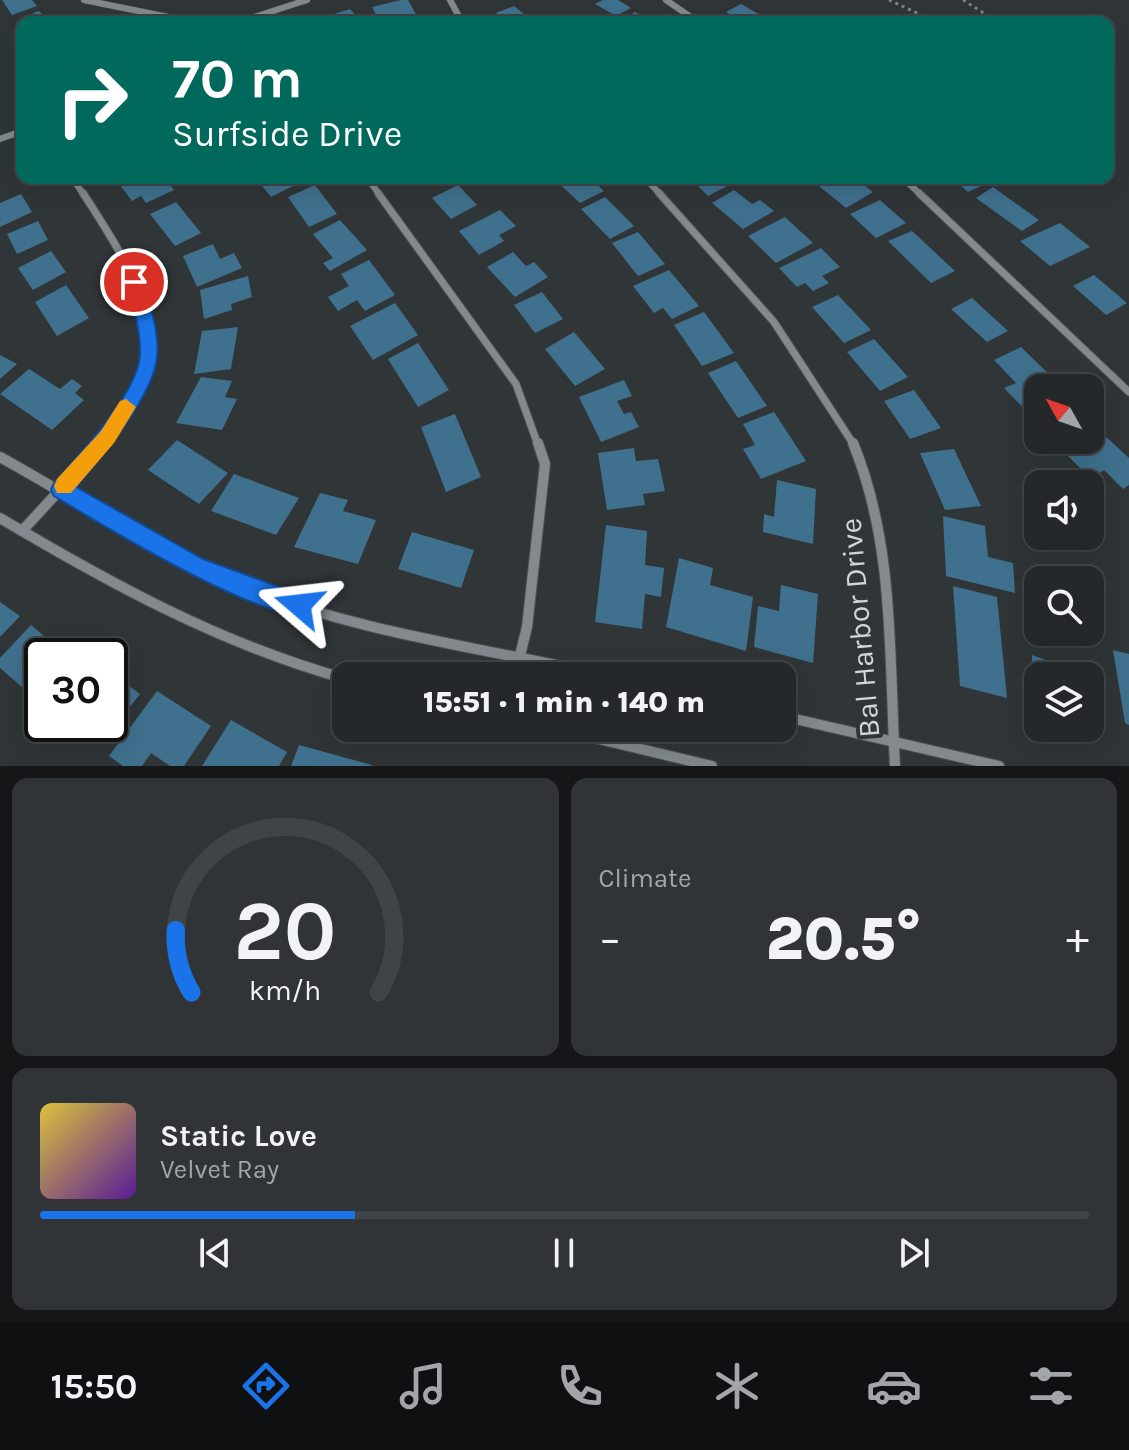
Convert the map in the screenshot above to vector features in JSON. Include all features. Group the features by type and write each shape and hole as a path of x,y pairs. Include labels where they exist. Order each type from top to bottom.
{"street":[{"path":"84,0 99,7 166,16"},
{"path":"258,16 307,0"},
{"path":"666,0 689,16"},
{"path":"22,531 107,437 128,405 149,359 146,318 134,282 76,184"},
{"path":"371,184 516,384 545,464 527,627 518,662"},
{"name":"Bal Harbor Drive","path":"650,184 774,322 849,433 869,482 884,556 895,766"},
{"path":"909,184 1129,392"},
{"path":"0,457 196,566 270,597 388,629 546,662"},
{"path":"0,518 163,613 267,655 332,675"},
{"path":"796,719 999,766"},
{"path":"612,742 712,766"}],"path":[{"path":"889,0 923,16"},
{"path":"963,0 988,16"}],"building":[{"path":"2,0 32,0 37,6 12,15"},
{"path":"408,0 417,16 377,16 372,7"},
{"path":"603,0 618,0 631,8 616,16 595,4"},
{"path":"741,4 762,16 733,16 726,12"},
{"path":"514,6 526,16 499,16 496,13"},
{"path":"350,9 356,16 328,16"},
{"path":"38,11 46,16 28,16"},
{"path":"169,184 174,190 146,203 141,196 132,201 120,185"},
{"path":"261,184 297,184 271,197"},
{"path":"559,184 596,184 604,191 580,203"},
{"path":"696,184 731,184 708,196"},
{"path":"863,184 873,192 846,208 819,186"},
{"path":"959,184 985,184 968,192"},
{"path":"315,185 337,214 309,227 288,197"},
{"path":"458,185 477,205 451,219 432,198"},
{"path":"993,187 1039,220 1022,231 976,198"},
{"path":"734,190 752,204 760,200 774,211 743,229 712,203"},
{"path":"21,194 32,212 0,227 0,203"},
{"path":"605,197 634,226 610,239 581,209"},
{"path":"880,200 906,223 876,238 850,214"},
{"path":"176,202 201,233 175,246 150,214"},
{"path":"500,210 516,226 499,235 504,241 479,255 459,231"},
{"path":"785,217 813,243 776,263 748,236"},
{"path":"340,220 367,250 330,271 323,263 333,258 313,234"},
{"path":"38,221 48,240 17,254 7,234"},
{"path":"1060,223 1090,247 1050,266 1020,241"},
{"path":"912,231 955,271 931,283 888,241"},
{"path":"638,232 665,264 638,276 612,243"},
{"path":"213,244 220,259 234,253 242,268 197,287 183,256"},
{"path":"821,248 840,267 822,276 829,283 813,291 805,283 797,287 779,268"},
{"path":"51,251 66,272 33,290 18,268"},
{"path":"513,252 526,266 534,262 548,277 515,297 487,267"},
{"path":"369,260 395,295 365,311 357,300 338,311 328,297 349,286 341,274"},
{"path":"669,270 699,306 672,319 663,308 654,313 633,286"},
{"path":"1094,275 1127,303 1106,315 1073,286"},
{"path":"248,276 252,297 231,304 232,310 204,319 200,290"},
{"path":"66,285 89,318 57,336 35,302"},
{"path":"542,292 563,319 535,333 514,305"},
{"path":"838,295 871,330 844,343 812,307"},
{"path":"972,298 1008,331 987,342 951,309"},
{"path":"395,303 418,335 373,360 350,326"},
{"path":"704,312 734,353 702,366 674,325"},
{"path":"238,327 231,369 194,374 202,331"},
{"path":"574,332 605,369 575,386 545,349"},
{"path":"874,339 908,377 880,391 847,352"},
{"path":"418,343 449,390 418,407 388,359"},
{"path":"1021,347 1049,374 1024,374 1024,409 1004,388 1016,383 994,360"},
{"path":"0,355 17,364 0,379"},
{"path":"736,361 767,406 738,418 708,373"},
{"path":"29,369 60,389 72,379 82,386 75,393 84,400 52,430 0,394"},
{"path":"201,377 232,381 225,397 237,399 222,430 176,423"},
{"path":"624,380 632,396 617,401 624,414 631,412 639,427 601,442 579,397"},
{"path":"914,390 941,428 910,439 884,401"},
{"path":"774,412 806,461 761,479 743,449 755,445 743,424"},
{"path":"455,414 481,477 446,492 421,427"},
{"path":"1104,435 1129,458 1129,485 1123,489 1104,470 1082,470 1066,454 1104,454"},
{"path":"177,440 228,473 199,504 148,470"},
{"path":"634,448 636,461 658,459 665,491 643,494 645,505 607,510 598,453"},
{"path":"954,449 981,506 945,510 920,453"},
{"path":"234,474 299,498 276,535 211,511"},
{"path":"777,480 816,489 813,544 763,532 764,514 774,517"},
{"path":"320,493 348,500 343,511 376,520 358,564 294,547"},
{"path":"943,516 985,526 988,557 1013,563 1015,593 946,576"},
{"path":"606,525 647,531 645,565 664,568 661,597 645,594 642,629 595,622"},
{"path":"412,532 474,550 461,588 398,569"},
{"path":"679,558 713,568 710,585 753,597 746,651 666,627"},
{"path":"781,585 818,594 813,663 754,647 758,606 779,611"},
{"path":"953,586 997,597 1007,698 960,686"},
{"path":"0,602 20,616 0,637"},
{"path":"31,625 47,638 24,638 24,689 0,668 0,658"},
{"path":"1113,650 1129,654 1129,725 1125,723"},
{"path":"1032,655 1051,662 1032,662"},
{"path":"128,685 140,694 128,709"},
{"path":"157,691 211,726 184,766 170,766 151,753 142,766 123,766 109,756 119,742 128,742 128,730"},
{"path":"231,720 287,752 279,766 202,766"},
{"path":"299,745 372,765 372,766 291,766"}],"slow traffic":[{"path":"64,486 107,437 126,407"}],"route":[{"path":"134,282 146,318 149,359 128,405 107,437 61,490 116,524 196,566 270,597 299,605"}]}
